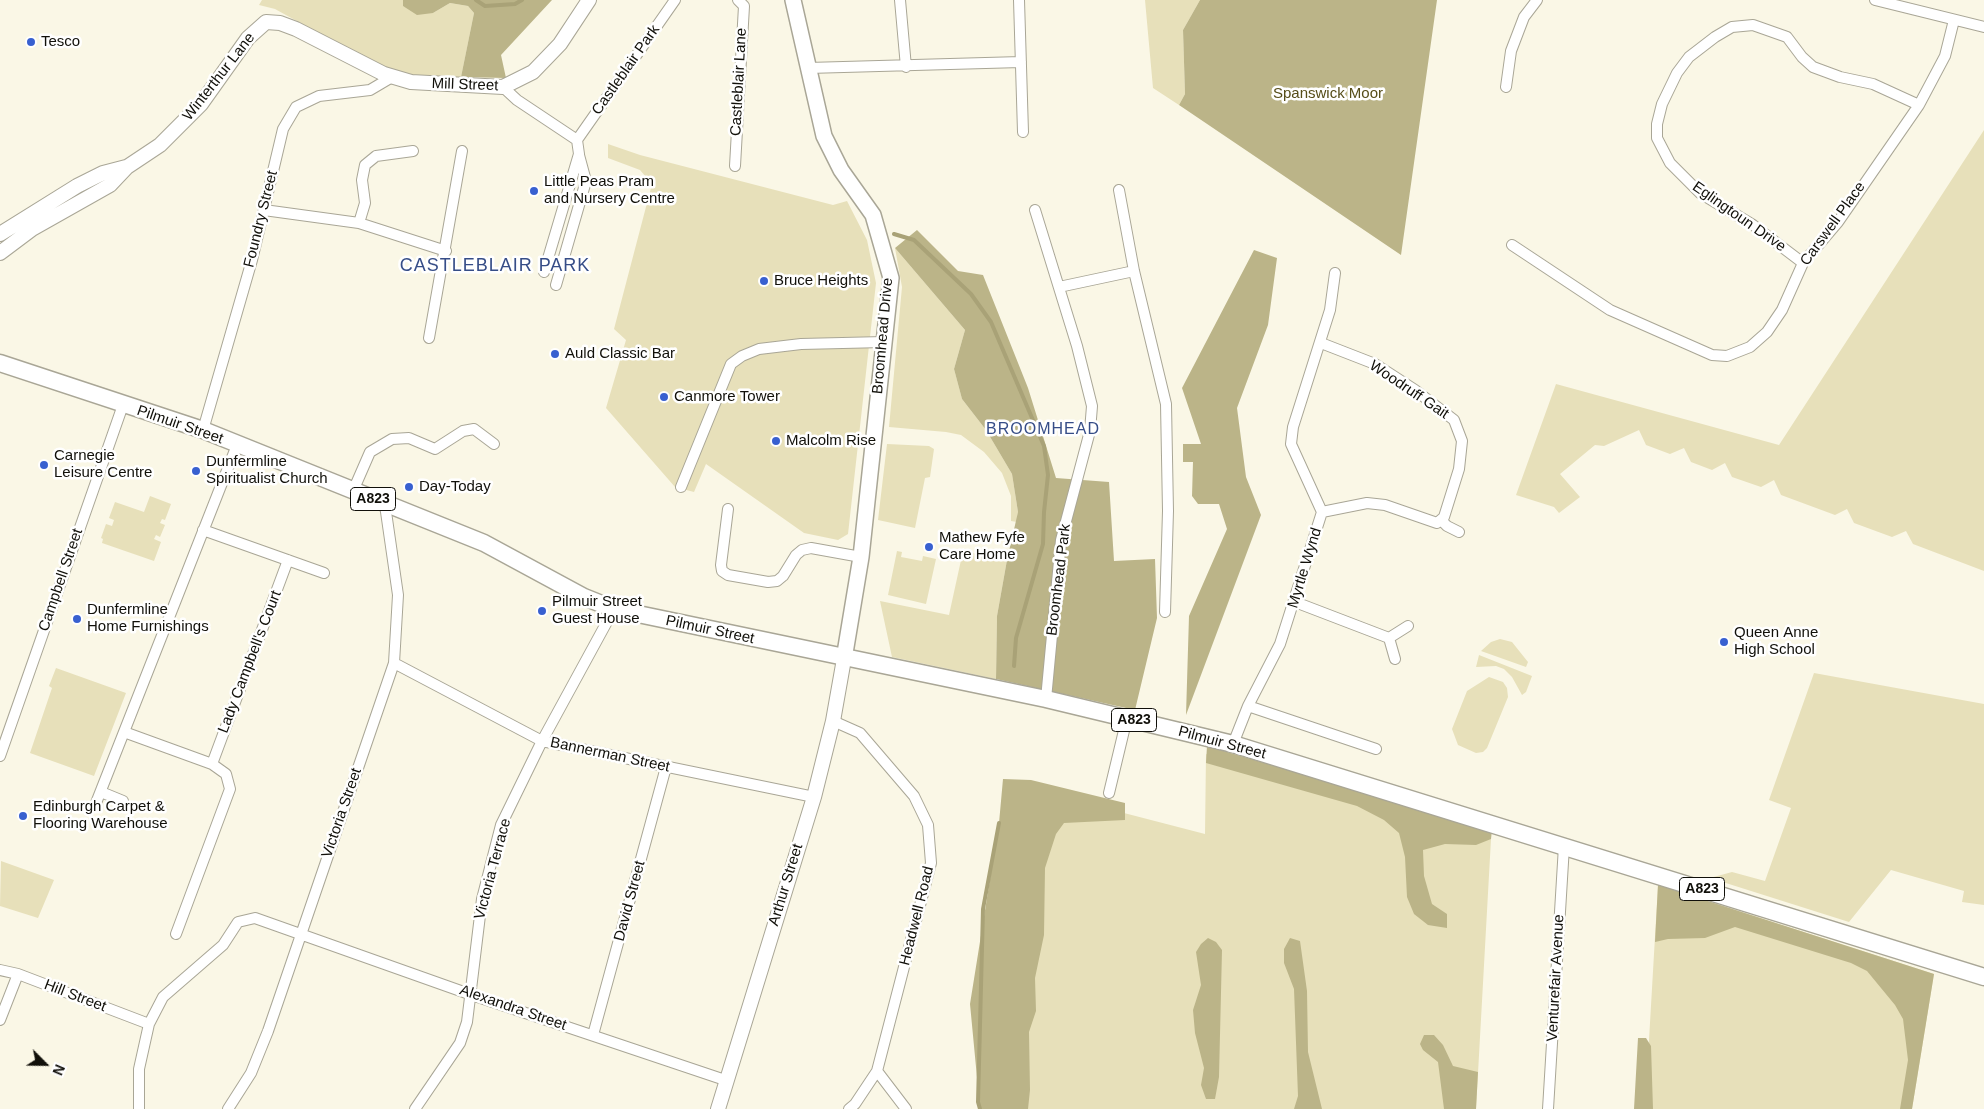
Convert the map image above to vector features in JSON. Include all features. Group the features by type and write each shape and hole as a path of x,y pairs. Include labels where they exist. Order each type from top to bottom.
{"main road":[{"name":"Broomhead Drive","path":"793,0 824,136 841,170 873,215 891,278 861,556 844,659"},
{"name":"Pilmuir Street","path":"0,363 122,405 203,430 385,505 484,543 584,597 614,609 844,659 1046,700 1232,744 1564,846"},
{"name":"A823","path":"1564,846 1984,977"}],"street":[{"name":"Mill Street","path":"392,77 411,82 503,87 533,72 560,44 589,0"},
{"name":"Castleblair Park","path":"577,140 675,0"},
{"name":"Castleblair Lane","path":"735,166 744,6 738,0"},
{"path":"900,0 906,67"},
{"path":"1019,0 1023,132"},
{"path":"1506,87 1511,50 1524,17 1537,0"},
{"path":"1875,0 1984,27"},
{"name":"Carswell Place","path":"1512,245 1610,310 1712,355 1727,356 1750,348 1767,332 1782,310 1803,263 1838,222 1919,105 1946,56 1954,20"},
{"name":"Winterthur Lane","path":"127,167 160,146 201,104 248,38 266,22 280,23 296,29 392,77"},
{"name":"Eglingtoun Drive","path":"1803,263 1753,225 1700,193 1670,164 1657,138 1657,124 1662,104 1677,73 1689,57 1715,37 1732,27 1753,25 1787,37 1802,57 1813,67 1873,84 1919,105"},
{"path":"808,68 906,67 1020,62"},
{"name":"Foundry Street","path":"203,430 252,260 283,129 296,107 319,96 370,90 392,77"},
{"path":"503,87 516,100 577,140 586,181 556,285"},
{"path":"429,338 446,251 462,150"},
{"path":"359,223 364,203 362,180 365,165 376,156 413,151"},
{"path":"544,272 579,154"},
{"path":"0,234 77,186 103,173 127,167"},
{"path":"0,253 32,229 110,185 127,167"},
{"path":"1118,190 1134,271 1166,404 1168,510 1165,612"},
{"path":"264,210 359,223 446,251"},
{"name":"Broomhead Park","path":"1035,210 1059,287 1092,406 1090,431 1061,540 1046,700"},
{"path":"1059,287 1134,271"},
{"name":"Myrtle Wynd","path":"1232,744 1248,706 1280,644 1295,602 1322,512 1291,444 1293,427 1330,310 1335,273"},
{"path":"680,487 732,364 742,356 759,349 801,344 884,342"},
{"name":"Woodruff Gait","path":"1321,343 1375,364 1415,390 1454,420 1462,441 1458,469 1444,517 1441,520"},
{"name":"Campbell Street","path":"0,756 122,405"},
{"path":"353,491 370,452 392,439 409,438 435,450 463,431 474,429 494,444"},
{"path":"96,803 237,445"},
{"path":"1322,512 1367,503 1385,506 1430,522 1438,523 1441,520 1447,526 1459,532"},
{"name":"Victoria Street","path":"228,1109 251,1073 268,1031 394,662 398,595 385,505"},
{"path":"728,509 721,565 722,571 728,575 768,582 777,581 783,576 796,555 802,550 811,548 861,556"},
{"path":"203,530 324,573"},
{"name":"Lady Campbell's Court","path":"212,764 288,560"},
{"path":"1295,602 1389,638"},
{"name":"Victoria Terrace","path":"415,1109 460,1043 467,1022 472,995 475,946 482,899 501,825 542,741 614,609"},
{"path":"1389,638 1408,626"},
{"path":"1389,638 1395,659"},
{"name":"Arthur Street","path":"718,1109 725,1080 814,797 833,722 844,659"},
{"name":"Bannerman Street","path":"394,662 542,741 814,797"},
{"path":"1248,706 1376,749"},
{"path":"1109,793 1127,718"},
{"name":"Headwell Road","path":"833,722 860,733 914,796 928,825 931,863 877,1071 855,1104 848,1109"},
{"path":"124,732 212,764 226,774 230,789 176,934"},
{"name":"David Street","path":"593,1035 666,767"},
{"path":"101,792 123,801"},
{"name":"Venturefair Avenue","path":"1548,1109 1564,846"},
{"name":"Alexandra Street","path":"139,1109 140,1069 149,1024 163,997 223,945 238,922 255,918 472,995 725,1080"},
{"name":"Hill Street","path":"0,970 18,974 149,1024"},
{"path":"0,1020 18,974"},
{"path":"877,1071 906,1109"}],"shaded area":[{"path":"262,0 403,0 403,6 433,13 450,3 468,6 474,13 461,77 422,77 380,67 275,9 259,5"},
{"path":"1145,0 1200,0 1183,30 1185,94 1179,105 1153,88"},
{"path":"1984,130 1984,571 1913,544 1906,531 1892,537 1854,523 1847,509 1835,515 1781,495 1774,480 1761,487 1732,477 1725,463 1712,470 1691,462 1684,448 1670,454 1646,445 1639,430 1604,446 1595,445 1560,474 1580,497 1559,513 1554,507 1516,495 1556,384 1779,445"},
{"path":"608,144 640,155 833,205 847,201 867,240 876,283 848,534 838,540 804,533 706,464 694,492 675,487 606,408 626,340 614,329 652,184 640,170 608,158"},
{"path":"895,248 965,330 954,369 962,399 986,430 1012,474 1018,512 1017,522 1011,521 1011,496 1002,473 984,452 961,435 889,427 902,287"},
{"path":"887,444 929,446 934,449 930,477 925,478 915,528 878,520"},
{"path":"150,496 171,504 165,520 162,519 160,523 165,525 160,537 156,535 154,539 161,542 154,561 102,543 103,539 101,538 106,524 112,526 114,520 109,518 115,502 144,512"},
{"path":"897,551 902,552 901,557 922,561 923,556 936,559 926,604 888,595"},
{"path":"963,551 1007,560 997,616 996,679 892,657 880,601 949,615"},
{"path":"1500,639 1512,642 1528,662 1526,667 1481,651 1491,642"},
{"path":"1479,655 1532,676 1526,692 1522,695 1512,677 1504,669 1496,666 1476,667"},
{"path":"56,668 126,693 94,776 30,753 52,688 49,686"},
{"path":"1814,673 1984,704 1984,905 1962,902 1964,891 1891,870 1849,922 1710,878 1732,872 1765,881 1791,808 1769,800"},
{"path":"1489,677 1503,682 1507,688 1508,697 1487,748 1483,752 1476,753 1458,745 1452,729 1467,691"},
{"path":"1206,754 1491,839 1476,1109 997,1109 1016,785 1205,834"},
{"path":"1,861 54,880 38,918 0,906"},
{"path":"1658,885 1934,974 1912,1109 1645,1109"}],"green space":[{"path":"403,0 552,0 501,55 506,78 461,77 474,13 468,6 450,3 433,13 417,15 403,6"},
{"name":"Spanswick Moor","path":"1200,0 1437,0 1401,255 1179,105 1185,94 1183,30"},
{"path":"917,230 958,271 983,275 1028,388 1056,478 1109,482 1114,561 1155,559 1157,618 1135,710 996,679 997,616 1018,512 1012,474 986,430 962,399 954,369 965,330 895,248"},
{"path":"1254,250 1277,258 1268,325 1237,408 1246,477 1261,515 1186,715 1189,616 1227,529 1219,504 1198,504 1192,496 1193,462 1183,462 1183,444 1201,444 1182,388"},
{"path":"1207,746 1492,830 1491,839 1476,845 1445,844 1423,850 1424,876 1432,904 1447,914 1447,928 1428,925 1414,914 1407,897 1405,857 1399,833 1384,820 1357,806 1206,763"},
{"path":"1003,779 1031,780 1125,803 1125,820 1064,823 1056,834 1045,868 1044,935 1035,978 1036,1011 1029,1032 1030,1090 1028,1109 980,1109 970,1004 999,823"},
{"path":"1658,885 1934,974 1912,1109 1900,1109 1908,1060 1903,1019 1895,1005 1867,971 1851,963 1735,927 1705,938 1668,939 1655,942"},
{"path":"1208,938 1216,942 1222,950 1219,1077 1215,1099 1206,1099 1201,1085 1204,1068 1195,1033 1193,1010 1201,985 1196,952"},
{"path":"1290,938 1300,941 1307,991 1308,1052 1322,1109 1294,1109 1298,1096 1294,989 1284,963 1284,949"},
{"path":"1424,1035 1434,1035 1443,1045 1453,1066 1478,1072 1476,1109 1444,1109 1438,1062 1423,1050 1420,1044"},
{"path":"1638,1038 1646,1038 1651,1046 1653,1109 1634,1109"}],"waterway":[{"path":"476,0 485,6 515,4 522,0"},
{"path":"894,234 914,240 971,294 991,322 1044,446 1048,475 1043,544 1016,638 1014,666"},
{"path":"980,1109 978,1102 983,909 999,823"}],"place":[{"name":"Tesco","path":"31,42"},
{"name":"Little Peas Pram and Nursery Centre","path":"534,191"},
{"name":"Bruce Heights","path":"764,281"},
{"name":"Auld Classic Bar","path":"555,354"},
{"name":"Canmore Tower","path":"664,397"},
{"name":"Malcolm Rise","path":"776,441"},
{"name":"Carnegie Leisure Centre","path":"44,465"},
{"name":"Dunfermline Spiritualist Church","path":"196,471"},
{"name":"Day-Today","path":"409,487"},
{"name":"Mathew Fyfe Care Home","path":"929,547"},
{"name":"Pilmuir Street Guest House","path":"542,611"},
{"name":"Dunfermline Home Furnishings","path":"77,619"},
{"name":"Queen Anne High School","path":"1724,642"},
{"name":"Edinburgh Carpet & Flooring Warehouse","path":"23,816"}],"district":[{"name":"CASTLEBLAIR PARK","path":"495,266"},
{"name":"BROOMHEAD","path":"1043,430"}]}
